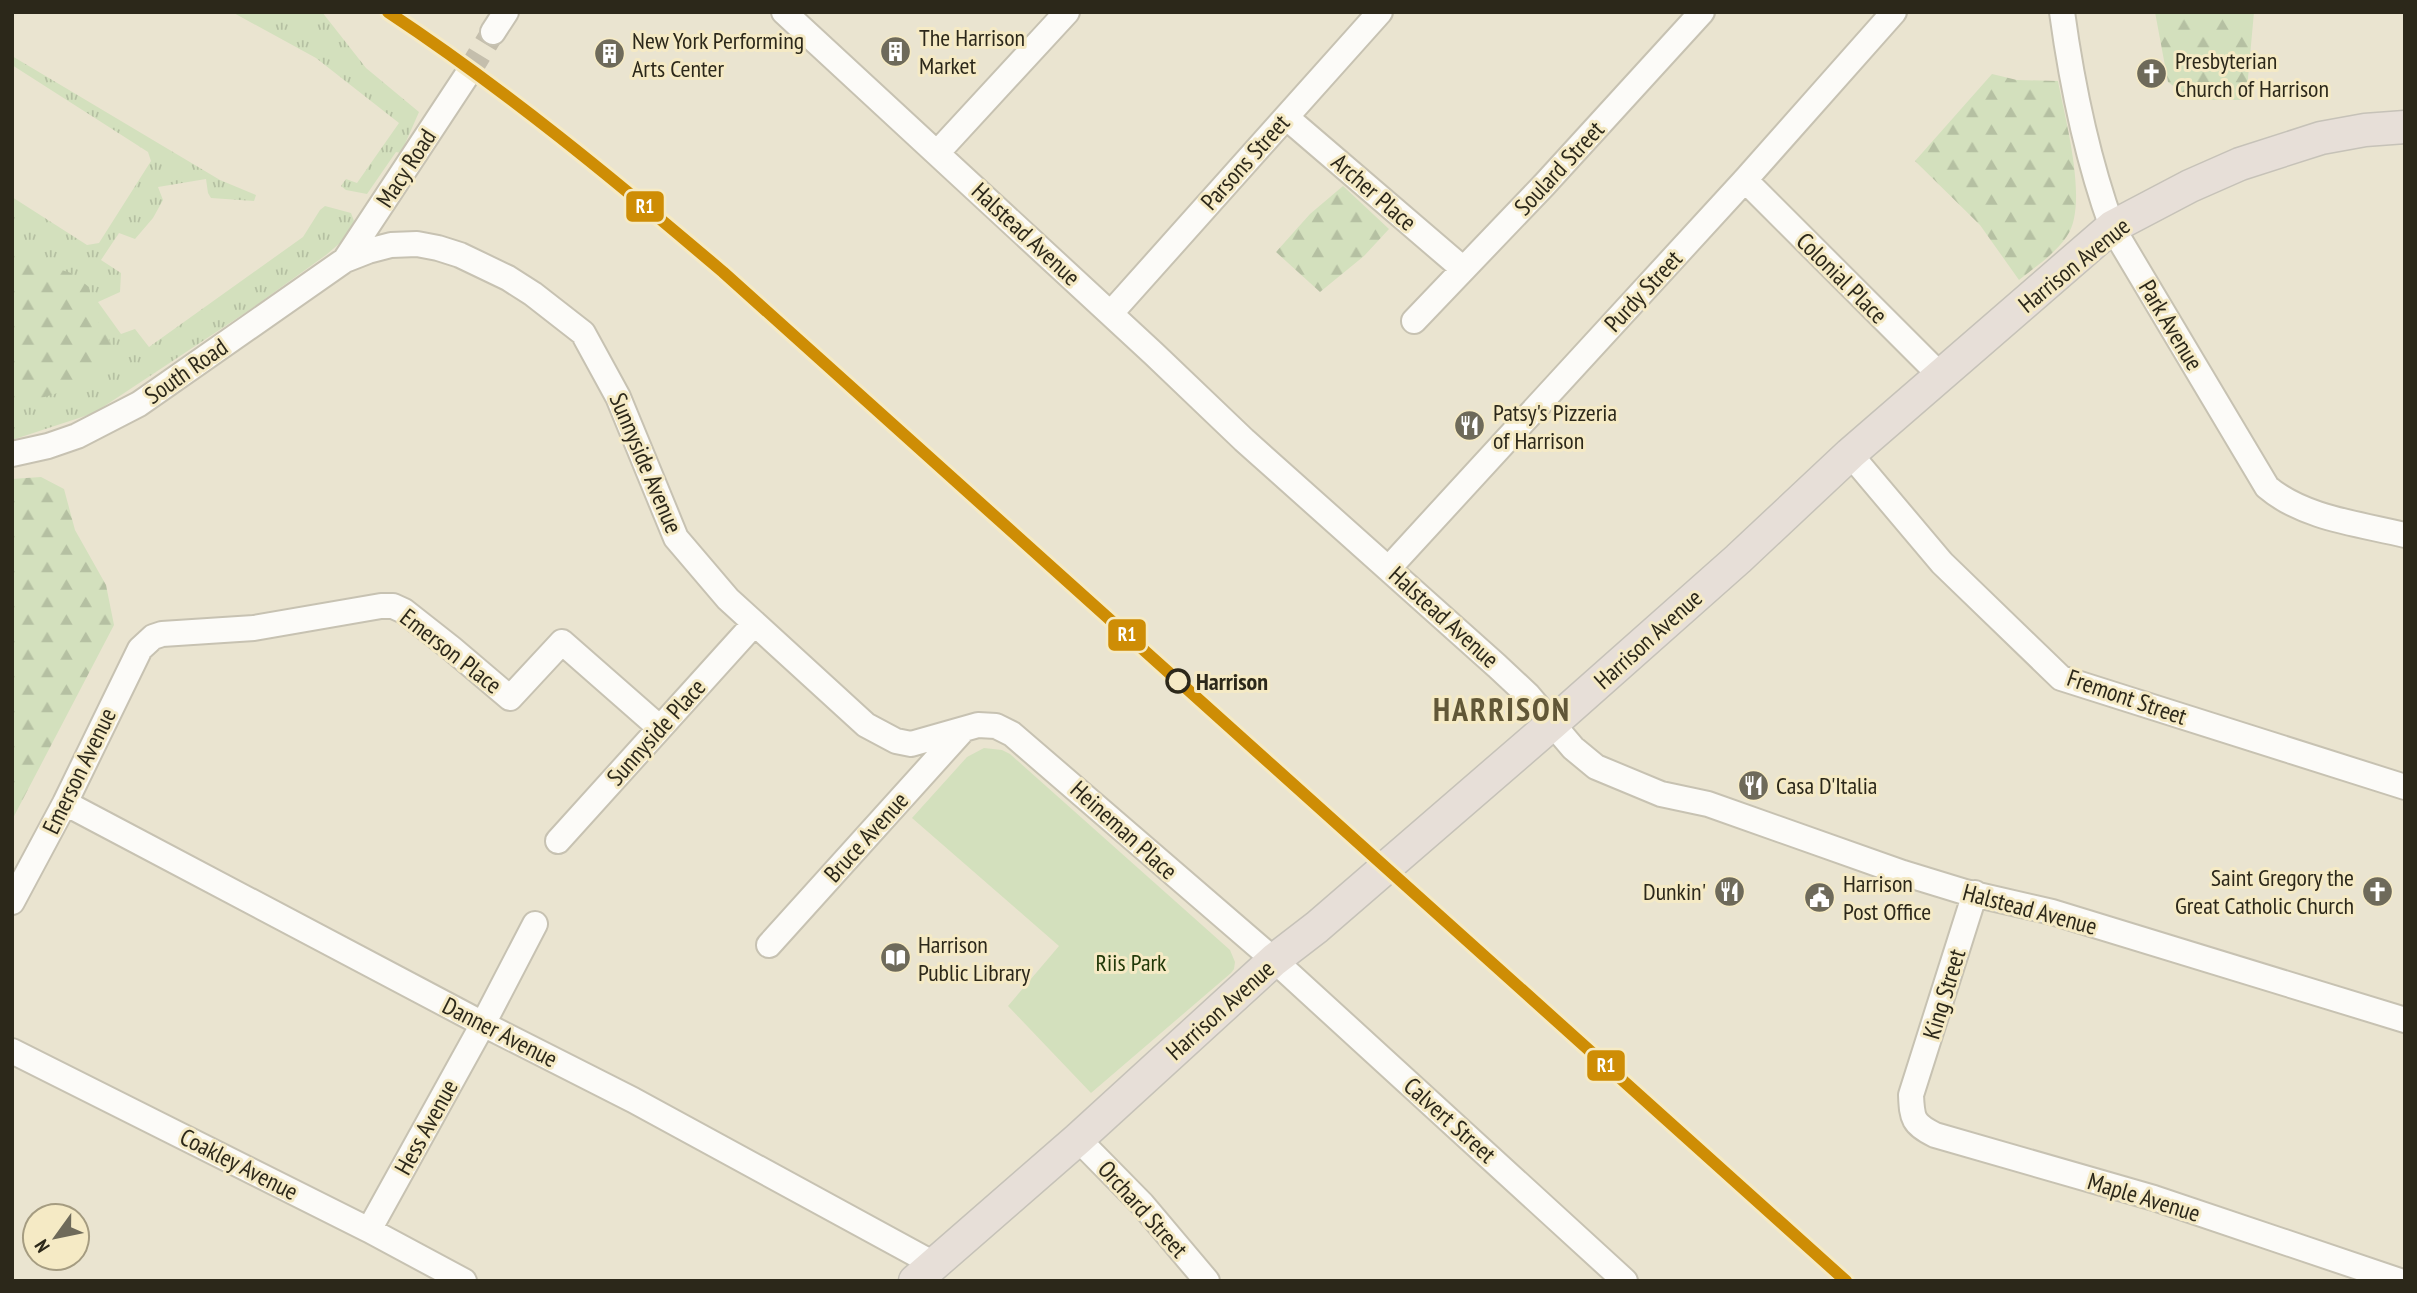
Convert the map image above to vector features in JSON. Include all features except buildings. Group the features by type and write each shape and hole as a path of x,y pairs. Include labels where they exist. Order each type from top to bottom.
{"main road":[{"name":"Harrison Avenue","path":"924,1273 1078,1139 1274,960 1317,927 1553,723 1738,559 1850,454 2112,227 2190,186 2240,164 2321,138 2365,130 2405,127"}],"street":[{"name":"Halstead Avenue","path":"784,12 1111,313 1244,440 1528,695 1573,748 1596,767 1661,794 1708,804 1890,869 1965,892 2077,920 2405,1020"},
{"path":"937,153 1067,12"},
{"name":"Parsons Street","path":"1111,313 1380,12"},
{"name":"Soulard Street","path":"1414,321 1544,185 1702,12"},
{"name":"Purdy Street","path":"1389,568 1745,180 1894,12"},
{"name":"Park Avenue","path":"2062,12 2082,119 2099,191 2112,227 2267,487 2281,499 2299,508 2405,535"},
{"name":"Macy Road","path":"345,260 467,75"},
{"name":"Archer Place","path":"1286,117 1462,268"},
{"name":"Colonial Place","path":"1745,180 1941,376"},
{"name":"Sunnyside Avenue","path":"345,260 391,245 418,244 438,248 460,255 508,278 542,300 583,333 618,397 676,538 728,599 866,725 881,734 895,741 911,744 963,729"},
{"name":"South Road","path":"12,454 77,436 128,410 345,260"},
{"name":"Fremont Street","path":"1850,454 1942,564 2061,678 2405,787"},
{"name":"Emerson Place","path":"147,641 162,635 254,628 393,606 404,611 510,698 562,642 660,728"},
{"name":"Sunnyside Place","path":"558,841 754,624"},
{"name":"Emerson Avenue","path":"12,902 65,803 134,660 147,641"},
{"name":"Heineman Place","path":"963,729 978,725 996,726 1012,734 1274,960"},
{"name":"Bruce Avenue","path":"769,945 963,729"},
{"name":"Danner Avenue","path":"65,803 483,1024 633,1100 924,1273"},
{"name":"King Street","path":"1911,1095 1975,893"},
{"name":"Hess Avenue","path":"369,1230 536,924"},
{"name":"Calvert Street","path":"1274,960 1625,1281"},
{"name":"Coakley Avenue","path":"12,1051 369,1230 464,1281"},
{"name":"Maple Avenue","path":"1911,1095 1912,1114 1918,1126 1936,1135 2154,1198 2400,1281"},
{"name":"Orchard Street","path":"1078,1139 1142,1204 1207,1281"}],"green space":[{"path":"232,12 322,12 366,68 419,112 401,153 396,152 367,194 346,190 341,186 346,179 357,183 399,123 316,58"},
{"path":"2155,12 2254,12 2246,100 2192,100 2168,82"},
{"path":"12,56 220,180 256,195 254,201 211,198 206,179 158,187 163,200 153,218 135,239 119,233 101,260 121,273 120,292 98,302 121,334 135,329 149,347 303,237 325,206 351,213 354,221 348,236 326,255 251,309 94,413 12,440 12,197 87,245 99,243 151,161 148,152 12,65"},
{"path":"1992,74 2017,80 2058,81 2076,183 2073,222 2067,236 2051,254 2019,280 1980,225 1915,161"},
{"path":"1343,186 1389,229 1364,256 1320,292 1276,252 1310,214"},
{"path":"12,242 43,264 71,273 89,287 94,314 115,350 86,384 12,405"},
{"path":"41,477 64,489 75,530 106,585 114,625 12,820 12,479"},
{"name":"Riis Park","path":"984,748 1010,754 1230,950 1235,962 1231,973 1091,1093 1008,1006 1059,946 912,818 967,757"}],"tunnel":[{"path":"467,75 493,32"}],"transit line":[{"name":"R1","path":"388,12 560,137 723,272 1846,1281"}],"place":[{"name":"The Harrison Market","path":"896,51"},
{"name":"New York Performing Arts Center","path":"609,54"},
{"name":"Presbyterian Church of Harrison","path":"2152,74"},
{"name":"Patsy's Pizzeria of Harrison","path":"1470,426"},
{"name":"Harrison","path":"1178,681"},
{"name":"Casa D'Italia","path":"1753,785"},
{"name":"Dunkin'","path":"1729,891"},
{"name":"Saint Gregory the Great Catholic Church","path":"2377,891"},
{"name":"Harrison Post Office","path":"1820,897"},
{"name":"Harrison Public Library","path":"895,958"}],"district":[{"name":"HARRISON","path":"1502,709"}]}
